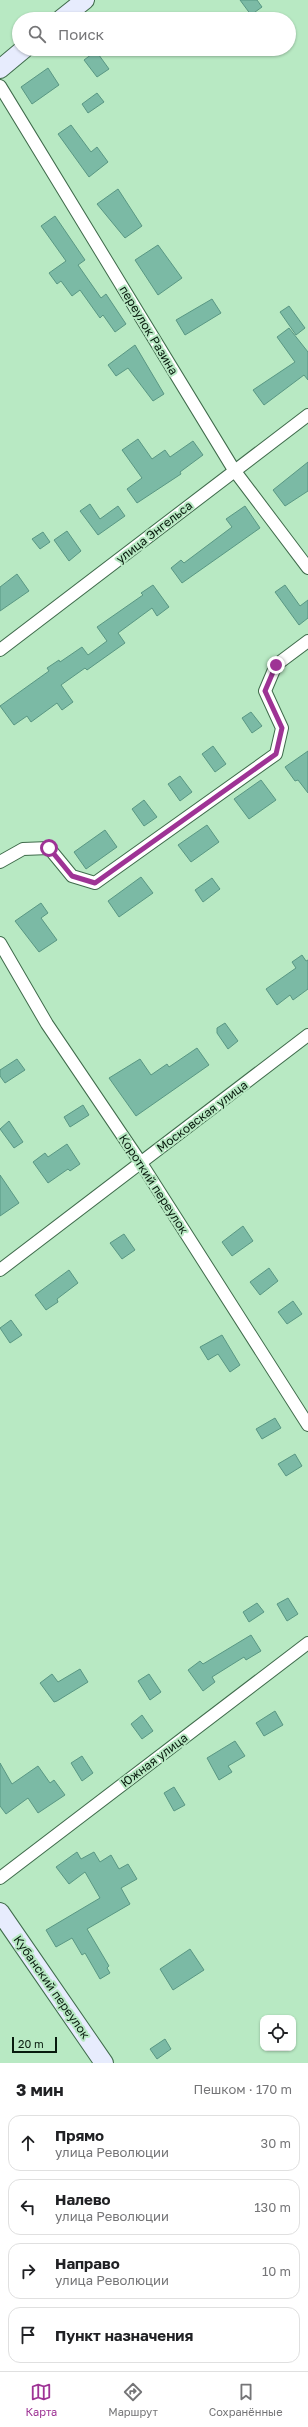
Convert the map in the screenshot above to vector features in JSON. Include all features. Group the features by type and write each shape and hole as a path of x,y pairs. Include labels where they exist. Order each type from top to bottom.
{"street":[{"path":"70,12 85,0"},
{"path":"0,69 16,56"},
{"name":"переулок Разина","path":"0,86 234,470 308,568"},
{"name":"улица Энгельса","path":"0,650 308,415"},
{"path":"0,862 23,848 49,848 72,876 95,883 276,754 282,728 265,691 276,665 308,641"},
{"name":"Короткий переулок","path":"0,943 47,1024 141,1163 308,1425"},
{"name":"Московская улица","path":"0,1270 308,1035"},
{"name":"Южная улица","path":"0,1878 308,1643"},
{"name":"Кубанский переулок","path":"0,1912 104,2063"}],"building":[{"path":"240,0 257,0 262,7 255,12 249,12"},
{"path":"89,56 100,56 109,69 97,77 84,60"},
{"path":"48,68 59,85 32,104 21,87"},
{"path":"97,93 104,102 88,113 82,104"},
{"path":"71,125 91,152 97,147 108,162 89,177 58,134"},
{"path":"118,189 142,226 125,238 97,204"},
{"path":"55,216 85,260 78,265 101,298 106,294 126,324 115,332 103,315 100,318 80,290 72,296 61,281 57,284 49,273 66,261 41,226"},
{"path":"158,245 182,278 158,295 135,260"},
{"path":"212,299 221,313 185,335 176,320"},
{"path":"289,306 305,328 296,335 280,312"},
{"path":"289,328 308,352 308,380 304,375 264,405 253,390 295,362 277,337"},
{"path":"135,345 164,394 153,401 128,368 116,376 108,365"},
{"path":"138,439 152,459 165,450 170,457 193,441 203,455 180,472 181,474 137,503 127,489 142,478 122,450"},
{"path":"308,462 308,491 285,506 273,490"},
{"path":"90,504 100,519 118,506 125,516 98,535 80,511"},
{"path":"245,506 260,528 182,583 171,568 181,560 184,563 232,527 226,519"},
{"path":"67,531 81,551 69,561 54,540"},
{"path":"43,532 50,542 40,549 32,539"},
{"path":"17,574 29,591 0,611 0,587"},
{"path":"153,585 169,607 157,616 152,608 118,633 125,643 87,670 85,668 61,685 73,702 62,710 57,703 31,722 27,716 14,725 0,706 49,671 47,668 59,660 60,662 82,647 88,655 107,641 97,627 143,595 141,593"},
{"path":"285,585 300,606 308,600 308,618 299,625 275,592"},
{"path":"251,712 262,726 252,733 242,718"},
{"path":"213,746 226,764 215,772 202,754"},
{"path":"308,751 308,793 298,780 295,781 285,767"},
{"path":"180,776 192,792 180,801 168,784"},
{"path":"261,780 276,800 249,819 234,799"},
{"path":"144,800 157,817 144,826 132,809"},
{"path":"207,825 219,842 191,862 178,845"},
{"path":"105,830 117,847 86,869 74,852"},
{"path":"141,877 153,893 119,917 108,901"},
{"path":"212,878 220,889 203,902 195,890"},
{"path":"41,903 48,913 41,918 57,940 39,952 15,921"},
{"path":"302,955 306,961 308,960 308,989 293,1000 290,995 277,1005 266,989 296,968 292,962"},
{"path":"225,1023 238,1041 228,1049 217,1033 217,1028"},
{"path":"197,1048 209,1065 136,1116 109,1078 140,1059 151,1075 167,1064 169,1067"},
{"path":"17,1059 25,1070 5,1083 0,1076 0,1070"},
{"path":"83,1105 89,1115 70,1127 64,1117"},
{"path":"9,1121 23,1142 14,1148 0,1129"},
{"path":"67,1144 80,1164 70,1171 68,1169 48,1183 33,1162 45,1153 48,1157"},
{"path":"0,1175 19,1203 0,1216"},
{"path":"243,1226 253,1241 232,1256 222,1242"},
{"path":"124,1234 135,1250 122,1259 110,1243"},
{"path":"269,1268 278,1281 260,1295 250,1282"},
{"path":"69,1270 78,1283 57,1299 58,1302 46,1310 35,1295"},
{"path":"293,1301 302,1314 287,1324 278,1312"},
{"path":"11,1320 22,1335 10,1343 0,1328"},
{"path":"222,1335 240,1365 230,1372 218,1354 208,1360 200,1347"},
{"path":"275,1418 281,1428 262,1439 256,1429"},
{"path":"295,1454 302,1466 286,1476 278,1464"},
{"path":"288,1598 298,1614 287,1621 277,1604"},
{"path":"257,1603 264,1612 249,1622 243,1612"},
{"path":"251,1635 261,1651 246,1660 244,1657 212,1677 215,1682 203,1691 188,1670 200,1661 203,1664"},
{"path":"80,1669 88,1682 57,1701 54,1702 40,1683 52,1674 58,1682"},
{"path":"149,1674 161,1692 150,1700 138,1681"},
{"path":"275,1711 283,1725 264,1736 256,1723"},
{"path":"142,1715 153,1731 142,1739 131,1724"},
{"path":"235,1741 245,1756 228,1766 232,1772 219,1780 207,1758"},
{"path":"82,1756 93,1773 82,1781 71,1763"},
{"path":"0,1763 12,1784 38,1766 50,1783 54,1780 65,1795 38,1813 28,1798 6,1814 0,1806"},
{"path":"174,1787 185,1805 174,1811 164,1793"},
{"path":"77,1852 81,1859 94,1852 100,1862 111,1855 119,1869 128,1864 137,1879 121,1888 130,1904 87,1929 109,1966 107,1968 110,1973 100,1979 85,1953 82,1955 72,1938 56,1947 46,1930 100,1898 85,1872 69,1884 56,1867"},
{"path":"190,1949 204,1970 173,1990 160,1969"},
{"path":"165,2039 171,2049 157,2059 150,2049"}],"route":[{"path":"49,848 72,876 95,883 276,754 282,728 265,691 276,665"}]}
